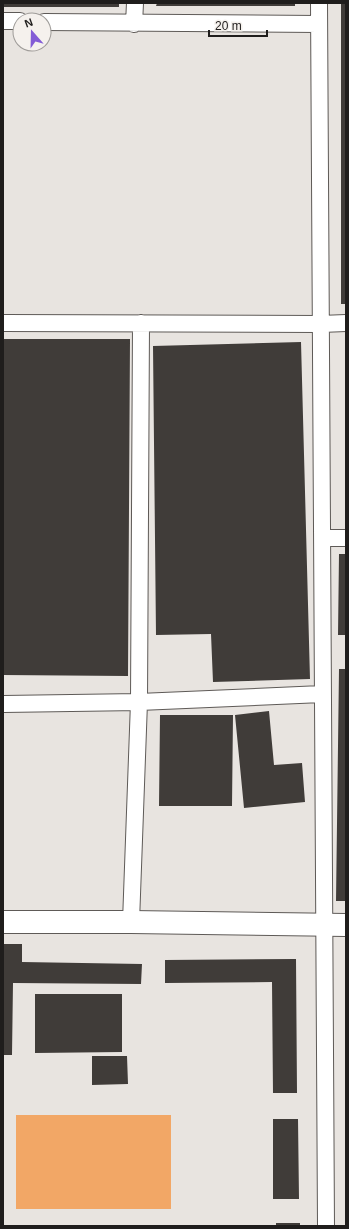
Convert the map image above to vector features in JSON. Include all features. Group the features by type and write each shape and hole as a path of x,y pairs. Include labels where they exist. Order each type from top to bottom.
{"street":[{"path":"134,3 134,24"},
{"path":"319,3 323,538 323,926 326,1226"},
{"path":"52,22 134,24 319,24"},
{"path":"3,323 346,323"},
{"path":"131,922 139,702 141,323"},
{"path":"323,538 346,538"},
{"path":"3,704 139,702 322,694"},
{"path":"3,922 131,922 323,926 346,925"}],"shaded area":[{"path":"16,1115 171,1115 171,1209 16,1209"}],"building":[{"path":"3,3 119,3 119,7 3,7"},
{"path":"157,3 295,3 295,6 156,6"},
{"path":"341,3 346,3 346,304 341,304"},
{"path":"3,339 130,339 128,676 3,675"},
{"path":"301,342 310,679 213,682 211,634 156,635 153,346"},
{"path":"339,554 346,554 346,635 338,635"},
{"path":"339,669 346,669 346,901 336,901"},
{"path":"269,711 274,765 302,763 305,802 244,808 235,715"},
{"path":"160,715 233,715 232,806 159,806"},
{"path":"3,944 22,944 22,962 142,964 141,984 13,983 12,1055 3,1055"},
{"path":"296,959 297,1093 273,1093 272,982 165,983 165,960"},
{"path":"35,994 122,994 122,1052 35,1053"},
{"path":"92,1056 127,1056 128,1084 92,1085"},
{"path":"273,1119 298,1119 299,1199 273,1199"},
{"path":"276,1223 300,1223 300,1226 276,1226"}]}
